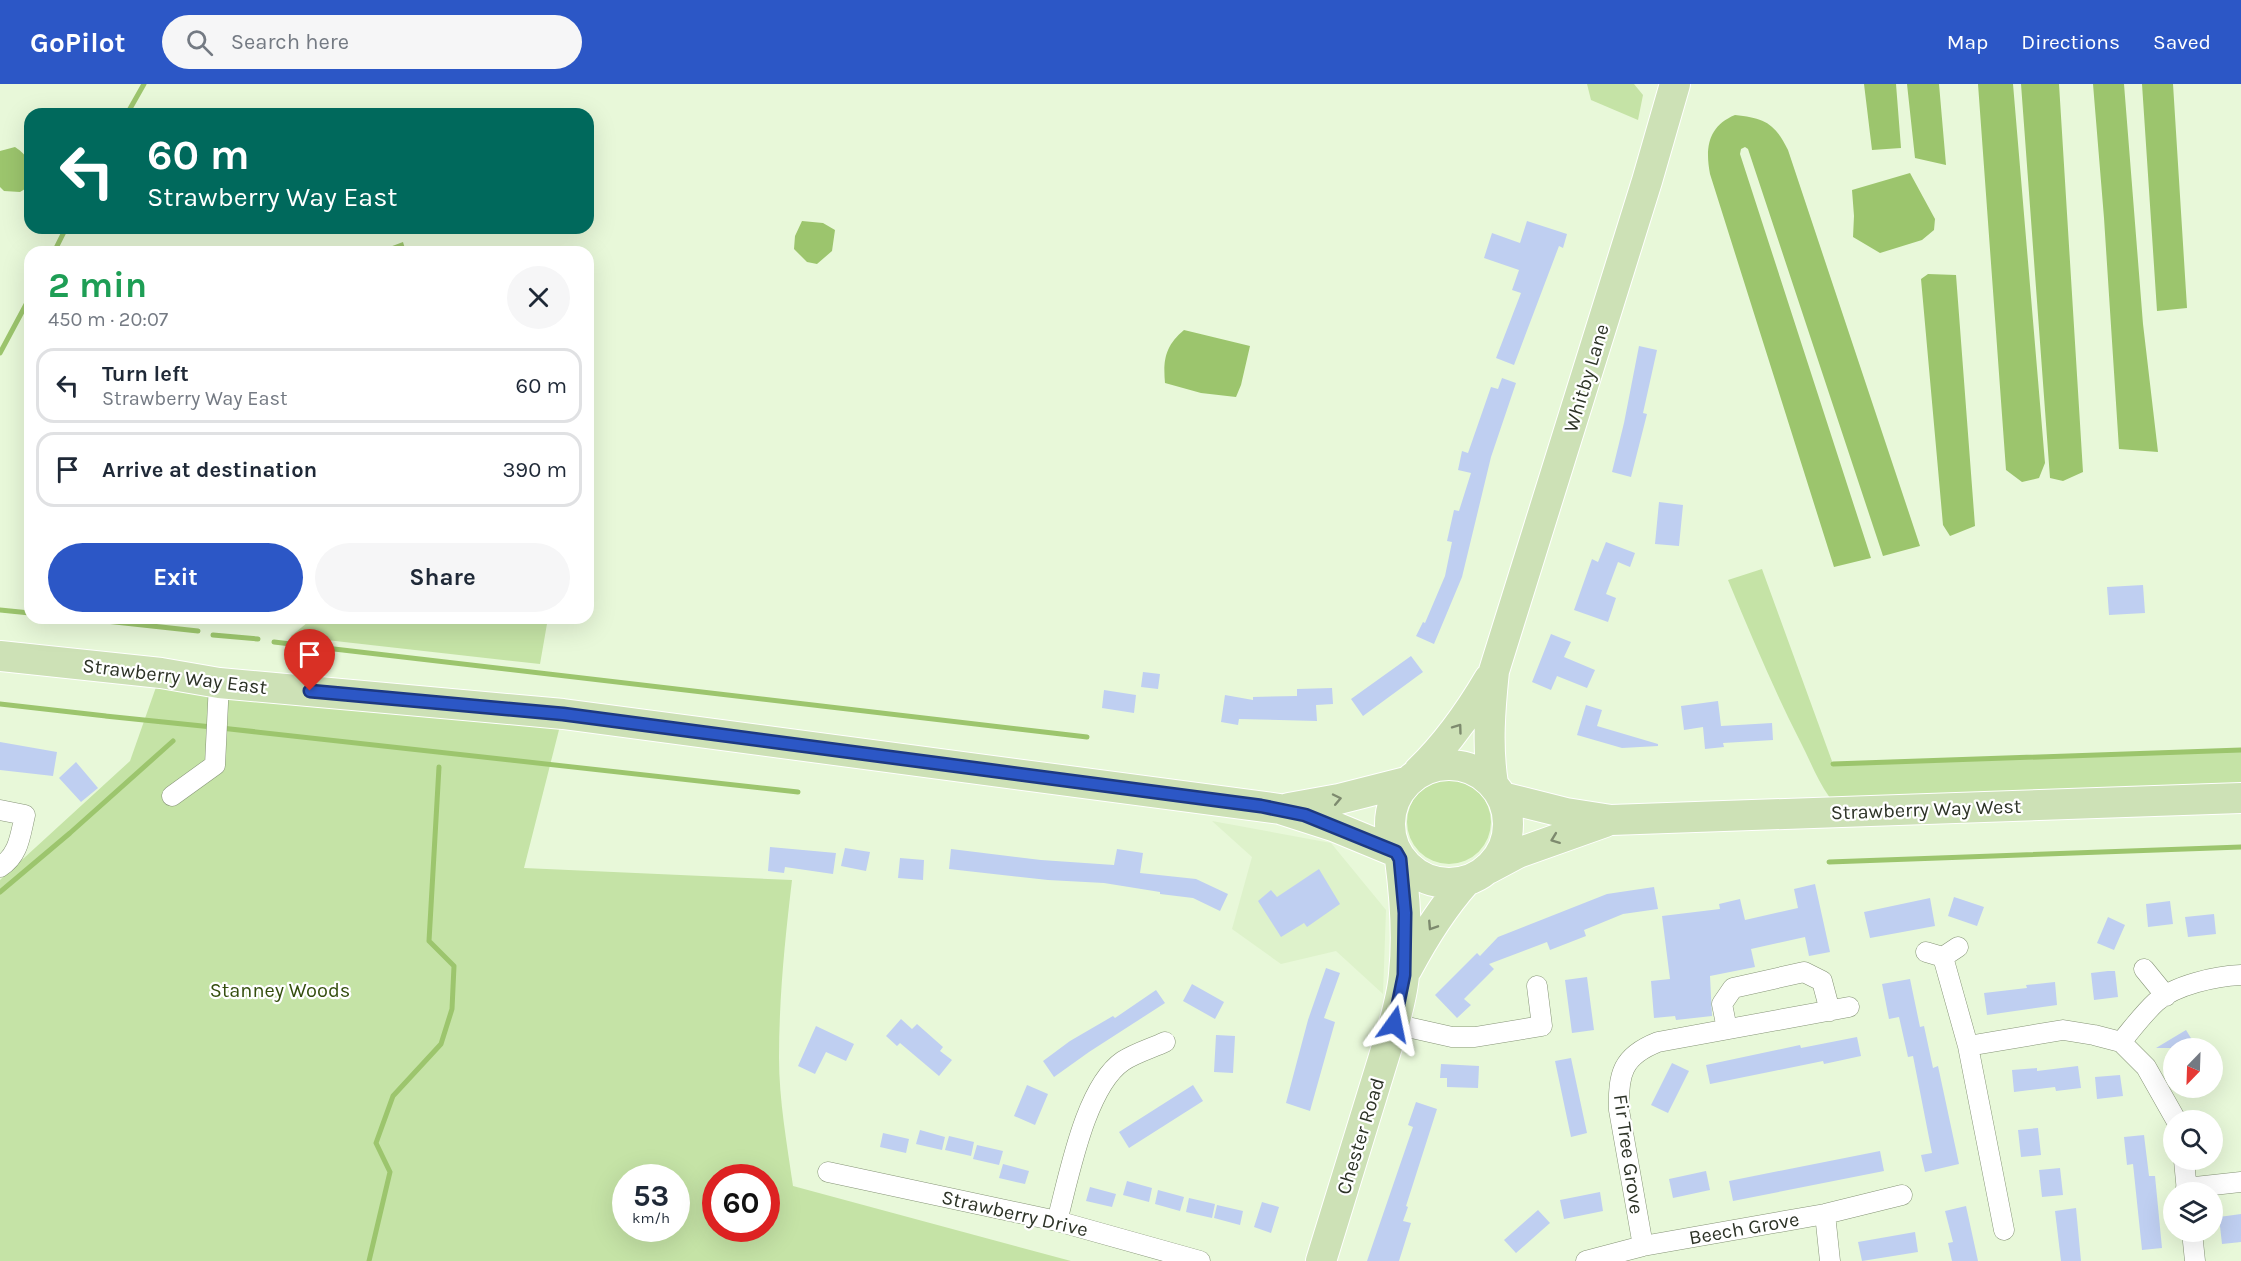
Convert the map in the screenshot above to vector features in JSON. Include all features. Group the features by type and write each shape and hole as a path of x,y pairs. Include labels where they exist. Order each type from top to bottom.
{"main road":[{"name":"Whitby Lane","path":"1497,790 1489,759 1494,671 1647,181 1675,84"},
{"name":"Strawberry Way East","path":"0,656 160,673 219,683 563,714 1280,809 1333,826 1398,855"},
{"name":"Whitby Lane","path":"1413,776 1443,748 1461,725 1494,671"},
{"path":"1438,765 1458,765 1477,771 1497,790 1508,816 1507,836 1500,854 1477,875 1448,884 1430,880 1413,872 1398,855 1390,834 1389,815 1395,797 1413,776 1438,765"},
{"name":"Strawberry Way East","path":"1280,809 1339,799 1413,776"},
{"name":"Strawberry Way West","path":"1497,790 1566,813 1611,820 2241,798"},
{"name":"Strawberry Way West","path":"1477,875 1518,853 1611,820"},
{"name":"Chester Road","path":"1321,1261 1394,1024 1404,975 1405,913 1398,855"},
{"name":"Chester Road","path":"1404,975 1447,902 1477,875"}],"street":[{"path":"172,796 215,765 219,683"},
{"path":"0,810 25,815 19,844 11,860 0,867"},
{"path":"1942,952 1968,1046 2004,1230"},
{"path":"2144,969 2166,996"},
{"path":"1727,1029 1722,1004 1733,988 1804,972 1822,981 1830,1011"},
{"path":"2121,1042 2157,1001 2185,986 2241,975"},
{"path":"1394,1024 1452,1037 1475,1037 1542,1026 1537,986"},
{"name":"Fir Tree Grove","path":"1643,1246 1619,1110 1622,1072 1630,1059 1641,1049 1658,1042 1849,1007"},
{"path":"1968,1046 2063,1030 2121,1042 2146,1067 2170,1110"},
{"path":"1057,1221 1081,1131 1091,1104 1107,1077 1123,1061 1165,1042"},
{"name":"Strawberry Drive","path":"828,1172 1057,1221 1200,1261"},
{"path":"2223,1185 2241,1182"},
{"name":"Beech Grove","path":"1586,1261 1643,1246 1825,1214 1902,1195"},
{"path":"1825,1214 1830,1261"},
{"path":"2193,1242 2195,1261"}],"shaded area":[{"path":"1864,84 1896,84 1901,148 1872,150"},
{"path":"1907,84 1939,84 1946,165 1915,158"},
{"path":"1978,84 2013,84 2045,463 2039,478 2022,482 2006,470"},
{"path":"2021,84 2059,84 2083,472 2063,481 2050,478"},
{"path":"2093,84 2124,84 2143,324 2158,452 2119,449"},
{"path":"2142,84 2173,84 2187,308 2157,311"},
{"path":"1735,115 1754,118 1768,124 1778,134 1788,150 1920,546 1883,556 1748,149 1745,147 1741,149 1740,154 1871,558 1834,567 1710,174 1708,155 1710,139 1719,125"},
{"path":"15,147 24,154 24,190 20,192 4,191 0,187 0,151"},
{"path":"1910,173 1935,219 1934,230 1922,240 1880,253 1853,237 1852,190"},
{"path":"802,221 823,223 835,230 832,251 817,264 807,262 794,249 795,236"},
{"path":"403,242 404,246 392,246"},
{"path":"1928,274 1956,275 1975,526 1950,536 1943,525 1921,279"},
{"path":"1184,330 1250,346 1236,397 1201,393 1165,383 1164,367 1169,348"},
{"path":"1212,821 1331,843 1386,910 1383,994 1336,951 1281,964 1232,929 1252,857"}],"green space":[{"path":"1587,84 1634,84 1643,95 1638,120 1591,100"},
{"path":"1762,569 1833,764 2241,750 2241,785 1830,798 1817,777 1781,701 1728,580"},
{"path":"306,624 547,624 540,664 291,636"},
{"name":"Stanney Woods","path":"161,673 563,714 524,868 792,880 780,1013 779,1074 793,1186 1071,1261 0,1261 0,880 130,761"},
{"path":"1449,780 1465,783 1479,792 1488,806 1491,822 1488,838 1479,852 1465,861 1449,864 1433,861 1419,852 1410,838 1407,822 1410,806 1419,792 1433,783"}],"building":[{"path":"1527,221 1567,234 1563,248 1559,246 1514,365 1496,358 1521,293 1512,290 1519,270 1484,258 1492,233 1520,243"},
{"path":"1639,346 1657,350 1643,413 1647,414 1631,477 1612,472"},
{"path":"1502,378 1516,383 1491,457 1462,577 1434,644 1416,636 1423,622 1425,623 1445,576 1452,542 1447,541 1454,510 1459,511 1471,473 1458,470 1462,451 1468,453 1491,387 1498,389"},
{"path":"1659,502 1683,505 1679,546 1655,544"},
{"path":"1606,542 1635,553 1630,567 1618,562 1606,594 1616,598 1608,622 1574,610 1592,559 1598,562"},
{"path":"2143,585 2145,613 2109,615 2107,587"},
{"path":"1551,634 1571,642 1564,657 1595,670 1587,688 1557,676 1551,690 1532,682"},
{"path":"1411,656 1423,672 1363,716 1351,699"},
{"path":"1143,672 1160,674 1158,689 1141,687"},
{"path":"1332,688 1333,704 1316,705 1317,721 1239,719 1238,725 1221,722 1225,695 1253,700 1253,697 1297,696 1297,689"},
{"path":"1104,690 1136,695 1134,713 1102,708"},
{"path":"1718,701 1721,726 1772,723 1773,740 1723,743 1724,747 1705,749 1703,727 1684,730 1681,706"},
{"path":"1586,705 1602,710 1597,726 1658,744 1658,746 1622,748 1577,735"},
{"path":"0,742 57,752 53,776 0,770"},
{"path":"76,762 98,788 81,802 59,778"},
{"path":"770,847 836,853 833,874 785,867 784,873 768,871"},
{"path":"845,848 870,852 866,871 841,866"},
{"path":"951,849 1041,860 1114,865 1117,849 1143,853 1140,873 1196,879 1228,894 1220,911 1193,898 1104,883 1048,880 949,869"},
{"path":"900,858 924,860 923,880 898,878"},
{"path":"1319,869 1340,904 1307,927 1304,923 1281,937 1258,901 1271,890 1277,897"},
{"path":"1815,884 1830,952 1809,956 1805,937 1751,949 1755,967 1710,976 1712,1016 1676,1020 1675,1016 1654,1018 1651,981 1670,979 1662,916 1720,909 1719,904 1740,899 1745,920 1798,908 1794,889"},
{"path":"1654,887 1658,909 1623,914 1584,930 1586,936 1550,950 1547,942 1489,964 1494,969 1464,999 1471,1005 1457,1018 1435,995 1477,953 1480,956 1498,937 1607,894"},
{"path":"1954,897 1984,907 1977,926 1948,916"},
{"path":"1930,898 1935,926 1870,938 1864,912"},
{"path":"2170,901 2173,924 2148,927 2146,904"},
{"path":"2214,914 2216,934 2188,937 2185,917"},
{"path":"2108,917 2125,925 2114,950 2097,943"},
{"path":"1326,968 1340,973 1324,1018 1335,1022 1310,1111 1286,1103 1308,1020"},
{"path":"2115,971 2118,997 2094,1000 2091,973"},
{"path":"1587,977 1594,1030 1572,1033 1565,980"},
{"path":"1910,979 1920,1027 1924,1026 1933,1068 1938,1066 1959,1164 1925,1172 1921,1155 1932,1153 1913,1056 1908,1057 1899,1017 1889,1019 1882,984"},
{"path":"2055,982 2057,1005 1987,1015 1984,993"},
{"path":"1192,984 1224,1002 1215,1019 1183,1001"},
{"path":"1156,990 1165,1003 1054,1077 1043,1061 1070,1041 1113,1016 1115,1018"},
{"path":"901,1019 912,1029 917,1024 943,1047 940,1051 952,1060 939,1076 900,1043 897,1046 886,1036"},
{"path":"816,1026 854,1044 846,1061 826,1052 815,1074 798,1066"},
{"path":"2186,1030 2191,1038 2173,1038"},
{"path":"1216,1035 1235,1036 1233,1073 1214,1072"},
{"path":"1857,1037 1861,1056 1824,1064 1823,1061 1710,1084 1706,1065 1800,1045 1801,1048"},
{"path":"1571,1058 1587,1133 1571,1137 1555,1061"},
{"path":"1672,1063 1689,1071 1668,1113 1651,1105"},
{"path":"1441,1064 1479,1066 1478,1088 1447,1087 1447,1078 1440,1078"},
{"path":"2078,1066 2081,1088 2056,1091 2055,1087 2014,1092 2012,1070 2037,1068 2037,1071"},
{"path":"2120,1075 2123,1096 2097,1099 2095,1077"},
{"path":"1027,1085 1048,1094 1035,1125 1014,1116"},
{"path":"1193,1085 1203,1101 1129,1148 1119,1132"},
{"path":"1416,1102 1437,1109 1406,1206 1408,1207 1403,1221 1411,1223 1399,1261 1367,1261 1413,1127 1408,1125"},
{"path":"2038,1128 2041,1155 2021,1157 2018,1130"},
{"path":"920,1130 945,1137 942,1150 916,1144"},
{"path":"883,1133 909,1139 906,1153 880,1147"},
{"path":"2144,1135 2149,1176 2155,1176 2162,1248 2142,1250 2133,1164 2127,1165 2124,1137"},
{"path":"949,1136 974,1142 971,1156 945,1150"},
{"path":"977,1145 1003,1151 999,1165 973,1159"},
{"path":"1880,1151 1884,1171 1733,1201 1729,1181"},
{"path":"1003,1164 1029,1171 1025,1184 999,1178"},
{"path":"2060,1168 2063,1195 2042,1197 2039,1170"},
{"path":"1706,1171 1710,1190 1673,1198 1669,1179"},
{"path":"1127,1181 1152,1188 1149,1202 1123,1195"},
{"path":"1090,1187 1116,1194 1112,1207 1086,1201"},
{"path":"1158,1190 1184,1197 1180,1211 1155,1204"},
{"path":"1600,1192 1603,1211 1564,1219 1560,1200"},
{"path":"1189,1198 1215,1204 1212,1218 1186,1212"},
{"path":"1262,1202 1279,1207 1271,1233 1254,1227"},
{"path":"1217,1205 1243,1211 1240,1225 1214,1218"},
{"path":"1966,1206 1978,1261 1952,1261 1948,1243 1953,1242 1945,1211"},
{"path":"2076,1208 2081,1261 2061,1261 2055,1211"},
{"path":"1538,1210 1550,1223 1516,1253 1504,1240"},
{"path":"2241,1214 2241,1242 2222,1244 2223,1216"},
{"path":"1915,1232 1918,1252 1862,1261 1858,1242"}],"waterway":[{"path":"130,108 144,84"},
{"path":"57,246 63,234"},
{"path":"0,353 24,308"},
{"path":"0,610 24,612"},
{"path":"133,624 198,631"},
{"path":"213,635 258,639"},
{"path":"274,642 1087,737"},
{"path":"0,704 106,716"},
{"path":"105,716 212,727"},
{"path":"221,728 798,792"},
{"path":"0,892 173,741"},
{"path":"1833,764 2241,750"},
{"path":"369,1261 390,1172 376,1143 393,1096 441,1044 452,1009 454,966 429,941 439,767"},
{"path":"1829,862 2241,847"}],"route":[{"path":"310,691 563,714 1261,806 1305,815 1396,852 1400,859 1405,913 1404,975 1394,1024"}]}
